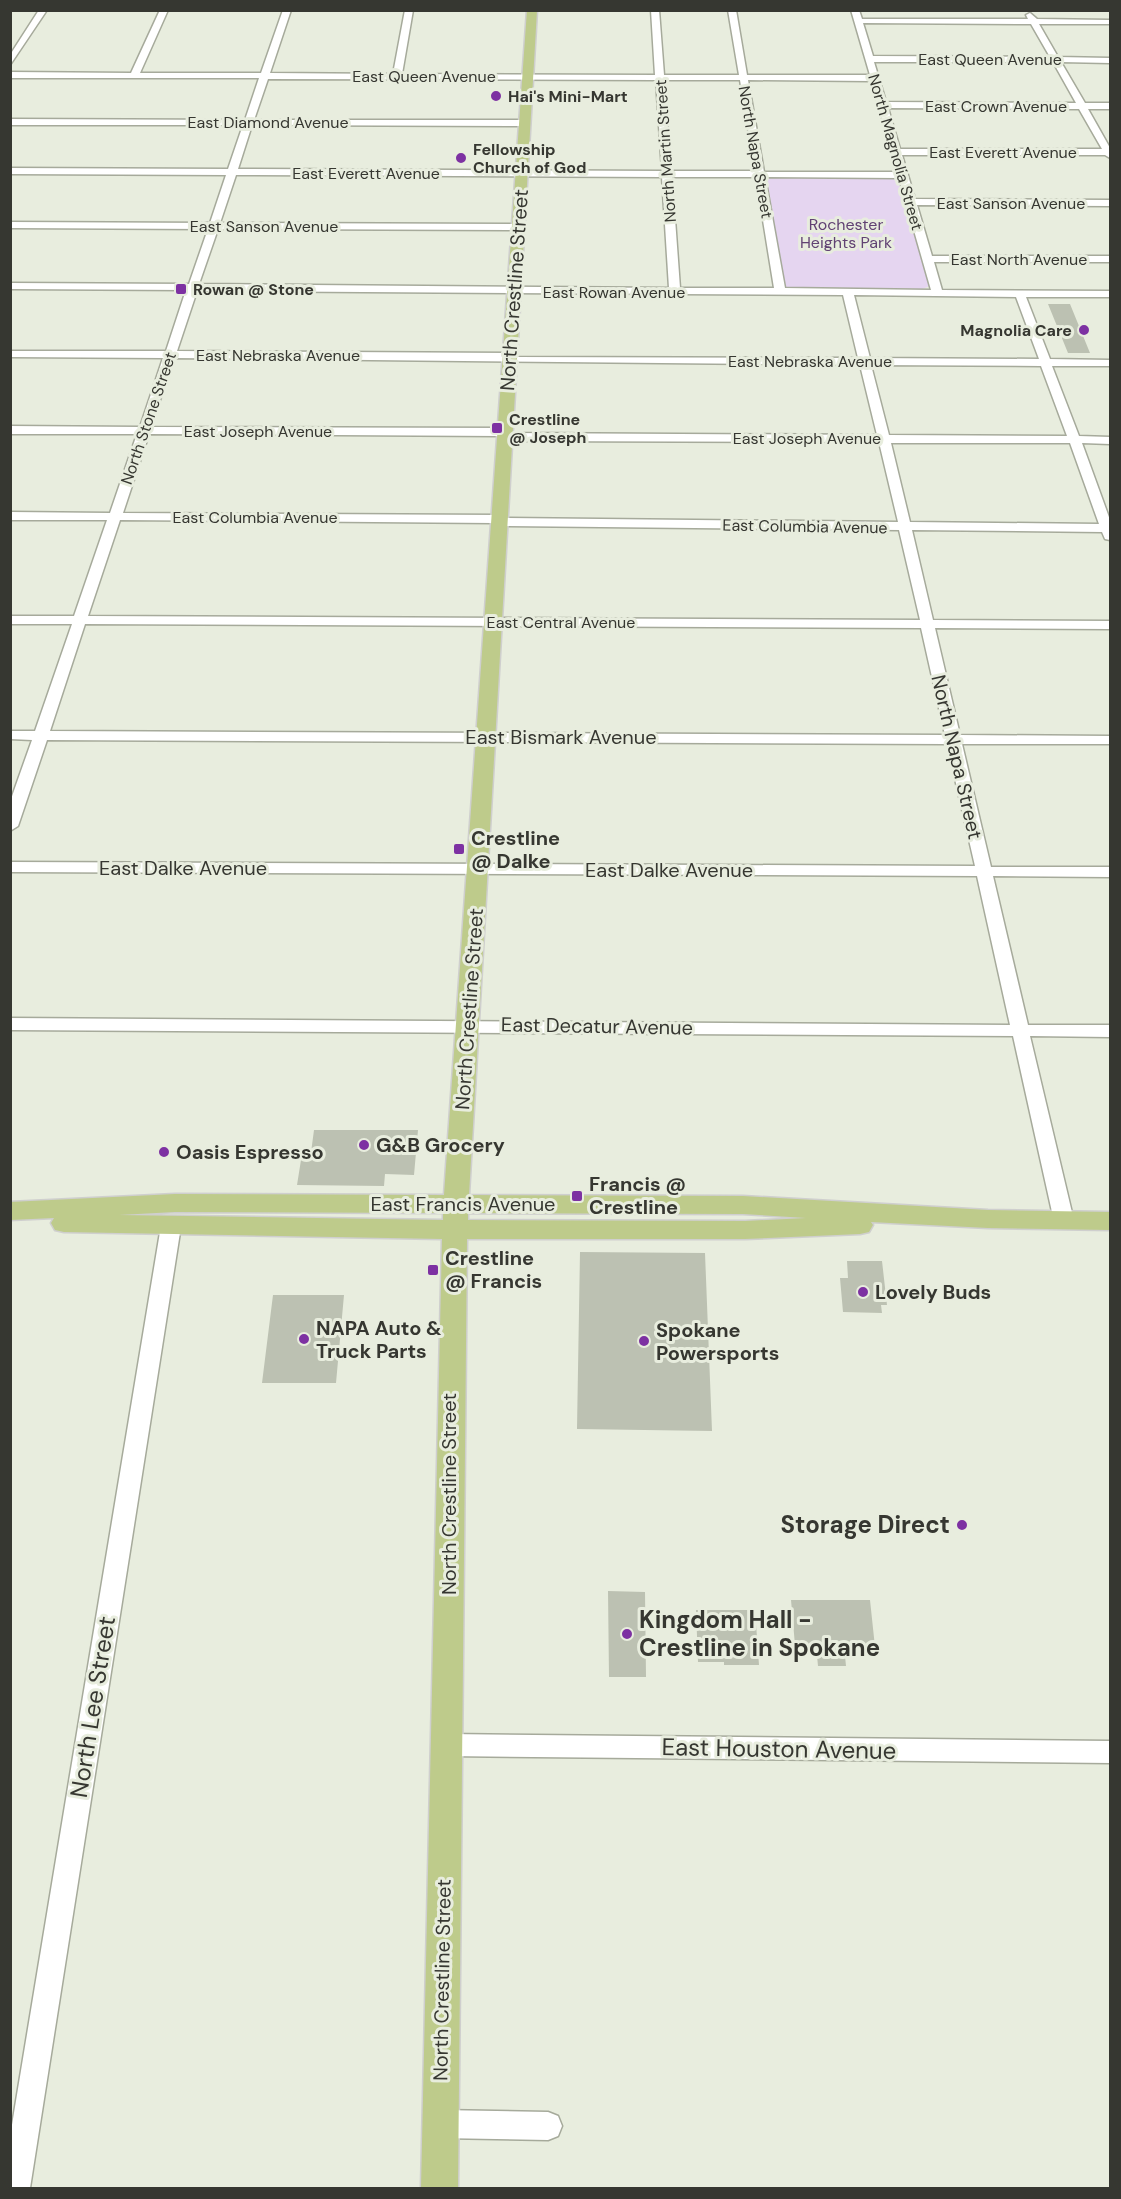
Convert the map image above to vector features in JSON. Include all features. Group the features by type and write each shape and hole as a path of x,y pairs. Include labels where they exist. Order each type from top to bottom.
{"main road":[{"name":"North Crestline Street","path":"439,2188 452,1442 450,1373 456,1216 532,10"},
{"name":"East Francis Avenue","path":"10,1211 175,1203 745,1230 988,1219 1110,1221"},
{"name":"East Francis Avenue","path":"10,1221 171,1226 456,1216"}],"street":[{"path":"10,63 43,10"},
{"path":"134,76 164,10"},
{"name":"North Stone Street","path":"10,826 287,10"},
{"path":"397,76 409,10"},
{"name":"North Martin Street","path":"655,10 675,292"},
{"name":"North Napa Street","path":"732,10 780,293"},
{"name":"North Magnolia Street","path":"855,10 901,175 938,294"},
{"path":"1027,10 1110,153"},
{"path":"859,21 1110,22"},
{"name":"East Queen Avenue","path":"870,59 1110,60"},
{"name":"East Queen Avenue","path":"10,75 873,78"},
{"name":"East Crown Avenue","path":"882,105 1110,106"},
{"name":"East Diamond Avenue","path":"10,122 525,123"},
{"name":"East Everett Avenue","path":"895,152 1110,153"},
{"name":"East Everett Avenue","path":"10,171 901,175"},
{"name":"East Sanson Avenue","path":"911,202 1110,203"},
{"name":"East Sanson Avenue","path":"10,225 518,227"},
{"name":"East North Avenue","path":"927,259 1110,260"},
{"name":"East Rowan Avenue","path":"10,286 848,294 1110,294"},
{"name":"North Napa Street","path":"848,294 885,439 982,871 1064,1221"},
{"path":"1020,294 1110,530"},
{"name":"East Nebraska Avenue","path":"10,354 1110,363"},
{"name":"East Joseph Avenue","path":"10,430 1110,440"},
{"name":"East Columbia Avenue","path":"10,516 499,520 1110,530"},
{"name":"East Central Avenue","path":"10,620 1110,625"},
{"name":"East Bismark Avenue","path":"10,735 1110,740"},
{"name":"East Dalke Avenue","path":"10,867 1110,872"},
{"name":"East Decatur Avenue","path":"10,1024 467,1025 1110,1031"},
{"name":"North Lee Street","path":"16,2188 171,1226"},
{"name":"East Houston Avenue","path":"447,1744 1110,1752"},
{"path":"440,2124 548,2126"}],"green space":[{"name":"Rochester Heights Park","path":"764,177 898,179 930,286 922,289 784,287 769,191"}],"building":[{"name":"Magnolia Care","path":"1048,304 1070,304 1090,353 1068,353"},
{"name":"G&B Grocery","path":"314,1130 418,1130 414,1175 385,1174 384,1186 297,1185 301,1160 310,1160"},
{"name":"Spokane Powersports","path":"580,1252 705,1253 712,1431 577,1429"},
{"name":"Lovely Buds","path":"847,1261 882,1261 887,1305 881,1305 882,1313 843,1312 840,1278 848,1278"},
{"name":"NAPA Auto & Truck Parts","path":"273,1295 344,1295 336,1383 262,1383"},
{"name":"Kingdom Hall - Crestline in Spokane","path":"608,1591 645,1592 646,1677 609,1677"},
{"path":"791,1600 870,1600 875,1647 844,1646 846,1666 818,1666 816,1645 795,1645"},
{"path":"696,1610 755,1610 759,1665 698,1662"}],"place":[{"name":"Hai's Mini-Mart","path":"496,96"},
{"name":"Fellowship Church of God","path":"461,158"},
{"name":"Rowan @ Stone","path":"181,289"},
{"name":"Magnolia Care","path":"1084,330"},
{"name":"Crestline @ Joseph","path":"497,428"},
{"name":"Crestline @ Dalke","path":"459,849"},
{"name":"G&B Grocery","path":"364,1145"},
{"name":"Oasis Espresso","path":"164,1152"},
{"name":"Francis @ Crestline","path":"577,1196"},
{"name":"Crestline @ Francis","path":"433,1270"},
{"name":"Lovely Buds","path":"863,1292"},
{"name":"NAPA Auto & Truck Parts","path":"304,1339"},
{"name":"Spokane Powersports","path":"644,1341"},
{"name":"Storage Direct","path":"962,1525"},
{"name":"Kingdom Hall - Crestline in Spokane","path":"627,1634"}]}
